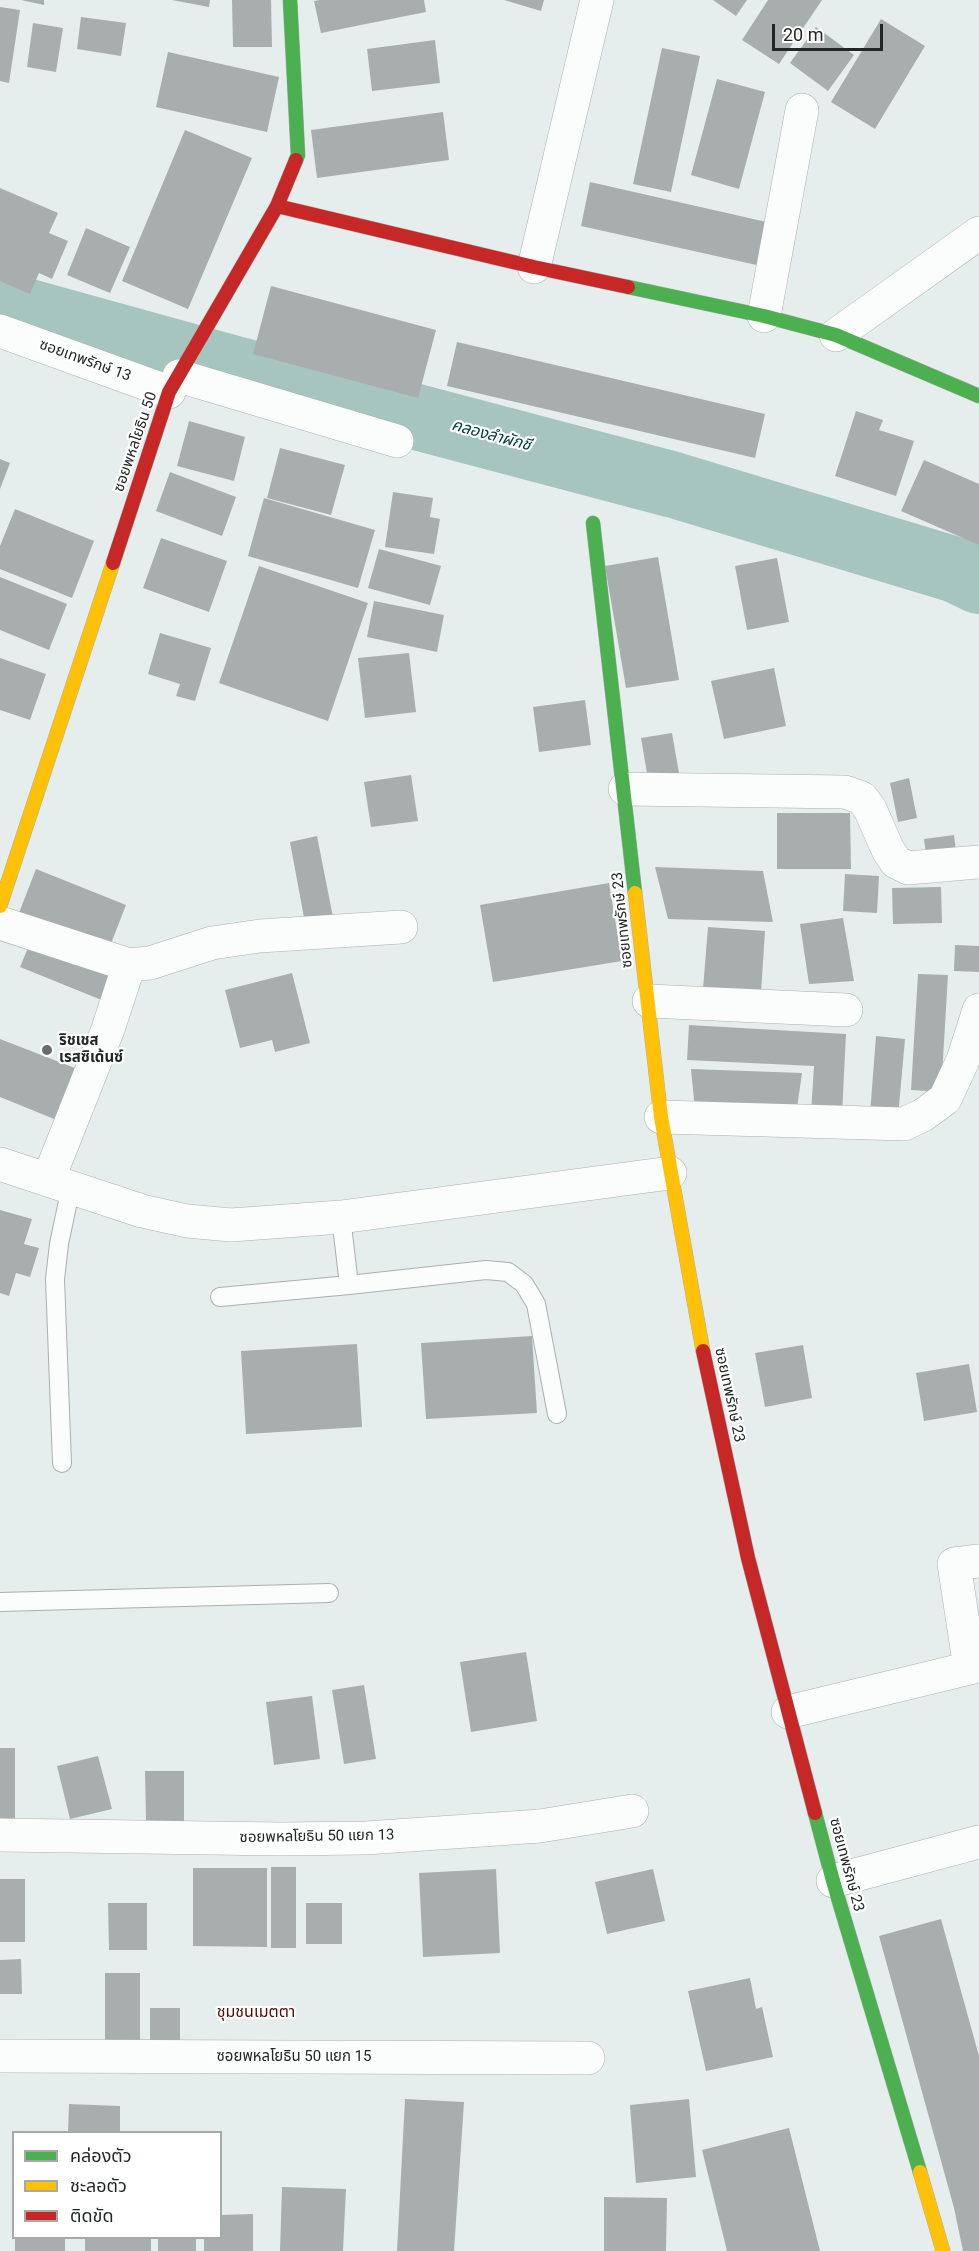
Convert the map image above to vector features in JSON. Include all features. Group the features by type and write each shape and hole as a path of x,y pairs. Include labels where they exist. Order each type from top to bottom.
{"street":[{"name":"ซอยพหลโยธิน 50","path":"0,906 177,379 217,306 277,206 298,155 290,0"},
{"path":"534,267 597,0"},
{"path":"765,316 802,110"},
{"path":"277,206 534,267 765,316 836,335 979,396"},
{"path":"836,335 979,233"},
{"name":"ซอยเทพรักษ์ 13","path":"0,332 397,441"},
{"name":"ซอยเทพรักษ์ 23","path":"593,523 661,1117 710,1389 748,1558 833,1881 943,2251"},
{"path":"625,789 845,792 862,798 870,808 888,850 896,862 908,868 979,862"},
{"path":"0,923 129,965 150,963 212,943 260,936 400,927"},
{"path":"60,1184 129,965"},
{"path":"649,1001 846,1010"},
{"path":"661,1117 904,1124 923,1115 945,1099 963,1060 979,1010"},
{"path":"0,1164 142,1211 198,1222 231,1225 340,1216 670,1173"},
{"path":"788,1712 970,1668 954,1564 979,1561"},
{"name":"ซอยพหลโยธิน 50 แยก 13","path":"0,1835 366,1838 540,1826 632,1811"},
{"path":"833,1881 979,1842"},
{"name":"ซอยพหลโยธิน 50 แยก 15","path":"0,2056 588,2058"}],"lane":[{"path":"60,1184 59,1244 55,1279 62,1463"},
{"path":"340,1216 350,1285"},
{"path":"220,1297 486,1270 508,1272 524,1284 536,1304 557,1414"},
{"path":"0,1602 329,1593"}],"building":[{"path":"21,0 44,0 44,5"},
{"path":"172,0 210,0 209,7"},
{"path":"232,0 271,0 272,47 233,47"},
{"path":"424,0 426,12 321,33 314,1"},
{"path":"504,0 544,0 541,11"},
{"path":"713,0 747,0 736,16"},
{"path":"768,0 822,0 779,64 742,40"},
{"path":"0,7 20,10 9,83 0,81"},
{"path":"81,17 126,23 121,56 77,49"},
{"path":"881,19 925,46 875,129 831,102"},
{"path":"33,23 63,28 56,72 27,67"},
{"path":"816,27 854,55 828,91 790,63"},
{"path":"435,40 440,83 372,91 367,49"},
{"path":"662,48 700,56 671,192 633,184"},
{"path":"168,52 279,77 267,132 156,107"},
{"path":"717,79 765,92 739,189 691,175"},
{"path":"443,112 449,160 317,178 311,130"},
{"path":"185,130 252,158 188,309 122,281"},
{"path":"590,182 771,223 761,266 581,226"},
{"path":"0,188 58,213 49,233 68,241 52,279 39,273 30,294 0,281"},
{"path":"86,228 130,247 110,293 67,275"},
{"path":"271,286 436,330 418,398 253,354"},
{"path":"457,342 765,414 755,458 447,386"},
{"path":"856,411 883,420 879,430 914,441 896,496 835,476"},
{"path":"189,421 245,437 234,481 177,466"},
{"path":"280,448 345,465 331,515 267,498"},
{"path":"0,459 10,463 0,489"},
{"path":"924,460 979,484 979,545 901,511"},
{"path":"170,472 236,497 222,536 156,511"},
{"path":"393,492 433,498 430,517 440,519 434,554 385,547"},
{"path":"264,498 375,530 358,588 248,556"},
{"path":"15,509 94,541 72,598 0,569 0,546"},
{"path":"161,538 227,561 209,612 143,588"},
{"path":"379,549 441,566 430,605 368,588"},
{"path":"658,557 679,680 626,688 605,566"},
{"path":"777,558 789,622 747,630 735,566"},
{"path":"259,566 368,603 328,721 219,683"},
{"path":"0,577 67,604 49,650 0,630"},
{"path":"374,601 444,615 437,652 367,637"},
{"path":"160,633 211,648 195,701 176,696 180,684 148,674"},
{"path":"409,653 416,712 365,718 358,658"},
{"path":"0,658 46,674 30,720 0,710"},
{"path":"774,668 786,726 724,739 711,681"},
{"path":"585,700 591,745 539,752 533,707"},
{"path":"672,733 680,779 649,785 641,738"},
{"path":"411,775 418,821 371,827 364,782"},
{"path":"909,778 917,818 898,822 890,783"},
{"path":"777,813 850,813 851,869 777,869"},
{"path":"954,835 957,859 927,862 924,839"},
{"path":"317,836 333,917 305,923 290,842"},
{"path":"655,867 763,871 773,922 668,919"},
{"path":"36,869 126,905 107,954 17,918"},
{"path":"845,874 879,876 877,913 843,911"},
{"path":"609,883 622,961 493,982 480,905"},
{"path":"941,887 942,923 893,924 892,888"},
{"path":"843,918 854,981 809,984 800,924"},
{"path":"708,927 765,931 761,993 703,989"},
{"path":"30,943 114,976 104,1001 20,967"},
{"path":"955,945 979,946 979,972 954,971"},
{"path":"292,973 310,1043 275,1052 272,1040 240,1048 225,990"},
{"path":"918,974 948,975 941,1092 911,1090"},
{"path":"689,1025 846,1034 842,1114 811,1113 814,1066 687,1060"},
{"path":"876,1036 905,1039 898,1117 870,1114"},
{"path":"0,1039 80,1070 59,1121 0,1097"},
{"path":"691,1069 802,1073 797,1108 695,1110"},
{"path":"0,1210 32,1219 24,1244 39,1248 30,1277 16,1273 9,1296 0,1293"},
{"path":"532,1336 537,1413 426,1419 421,1343"},
{"path":"357,1344 362,1427 246,1434 241,1351"},
{"path":"803,1345 812,1398 765,1407 755,1353"},
{"path":"969,1364 977,1412 924,1421 916,1373"},
{"path":"526,1652 537,1721 471,1732 460,1662"},
{"path":"364,1685 376,1759 344,1764 332,1690"},
{"path":"312,1696 320,1759 274,1765 266,1702"},
{"path":"0,1748 15,1748 15,1830 0,1830"},
{"path":"98,1756 112,1809 70,1819 57,1766"},
{"path":"145,1771 184,1771 184,1821 146,1821"},
{"path":"271,1867 296,1867 296,1948 271,1948"},
{"path":"193,1868 267,1868 267,1947 193,1946"},
{"path":"496,1869 500,1953 423,1957 419,1873"},
{"path":"653,1869 665,1921 607,1934 595,1882"},
{"path":"0,1879 25,1879 25,1942 0,1942"},
{"path":"108,1903 147,1903 147,1950 109,1950"},
{"path":"306,1903 342,1903 342,1944 306,1944"},
{"path":"941,1919 979,2056 979,2251 963,2251 954,2208 879,1936"},
{"path":"21,1959 22,1994 0,1994 0,1960"},
{"path":"105,1973 140,1973 140,2043 105,2043"},
{"path":"750,1978 756,2009 762,2007 773,2057 706,2071 688,1991"},
{"path":"150,2008 180,2008 180,2051 150,2050"},
{"path":"405,2099 464,2102 454,2251 397,2251"},
{"path":"689,2099 696,2177 636,2183 630,2105"},
{"path":"69,2104 120,2106 120,2131 68,2131"},
{"path":"789,2128 820,2251 727,2251 702,2150"},
{"path":"282,2187 346,2189 343,2251 280,2251"},
{"path":"604,2197 667,2198 666,2251 604,2251"},
{"path":"253,2214 253,2251 204,2251 204,2239 222,2239 222,2215"},
{"path":"15,2239 65,2239 65,2251 15,2251"},
{"path":"85,2239 151,2239 151,2251 85,2251"},
{"path":"158,2239 196,2239 196,2251 158,2251"}],"waterway":[{"name":"คลองลำผักชี","path":"0,304 235,369 674,485 956,570 979,581"}],"traffic: fast":[{"path":"290,0 298,155 296,160"},
{"path":"628,287 764,316 836,335 979,396"},
{"path":"593,523 635,893"},
{"path":"815,1813 833,1881 920,2172"}],"traffic: slow":[{"path":"0,906 113,563"},
{"path":"635,893 661,1117 703,1351"},
{"path":"920,2172 943,2251"}],"traffic: jam":[{"path":"113,563 169,392 277,206 296,160"},
{"path":"277,206 628,287"},
{"path":"703,1351 748,1558 815,1813"}],"place":[{"name":"ริชเชส เรสซิเด้นซ์","path":"47,1050"}],"district":[{"name":"ชุมชนเมตตา","path":"256,2013"}]}
